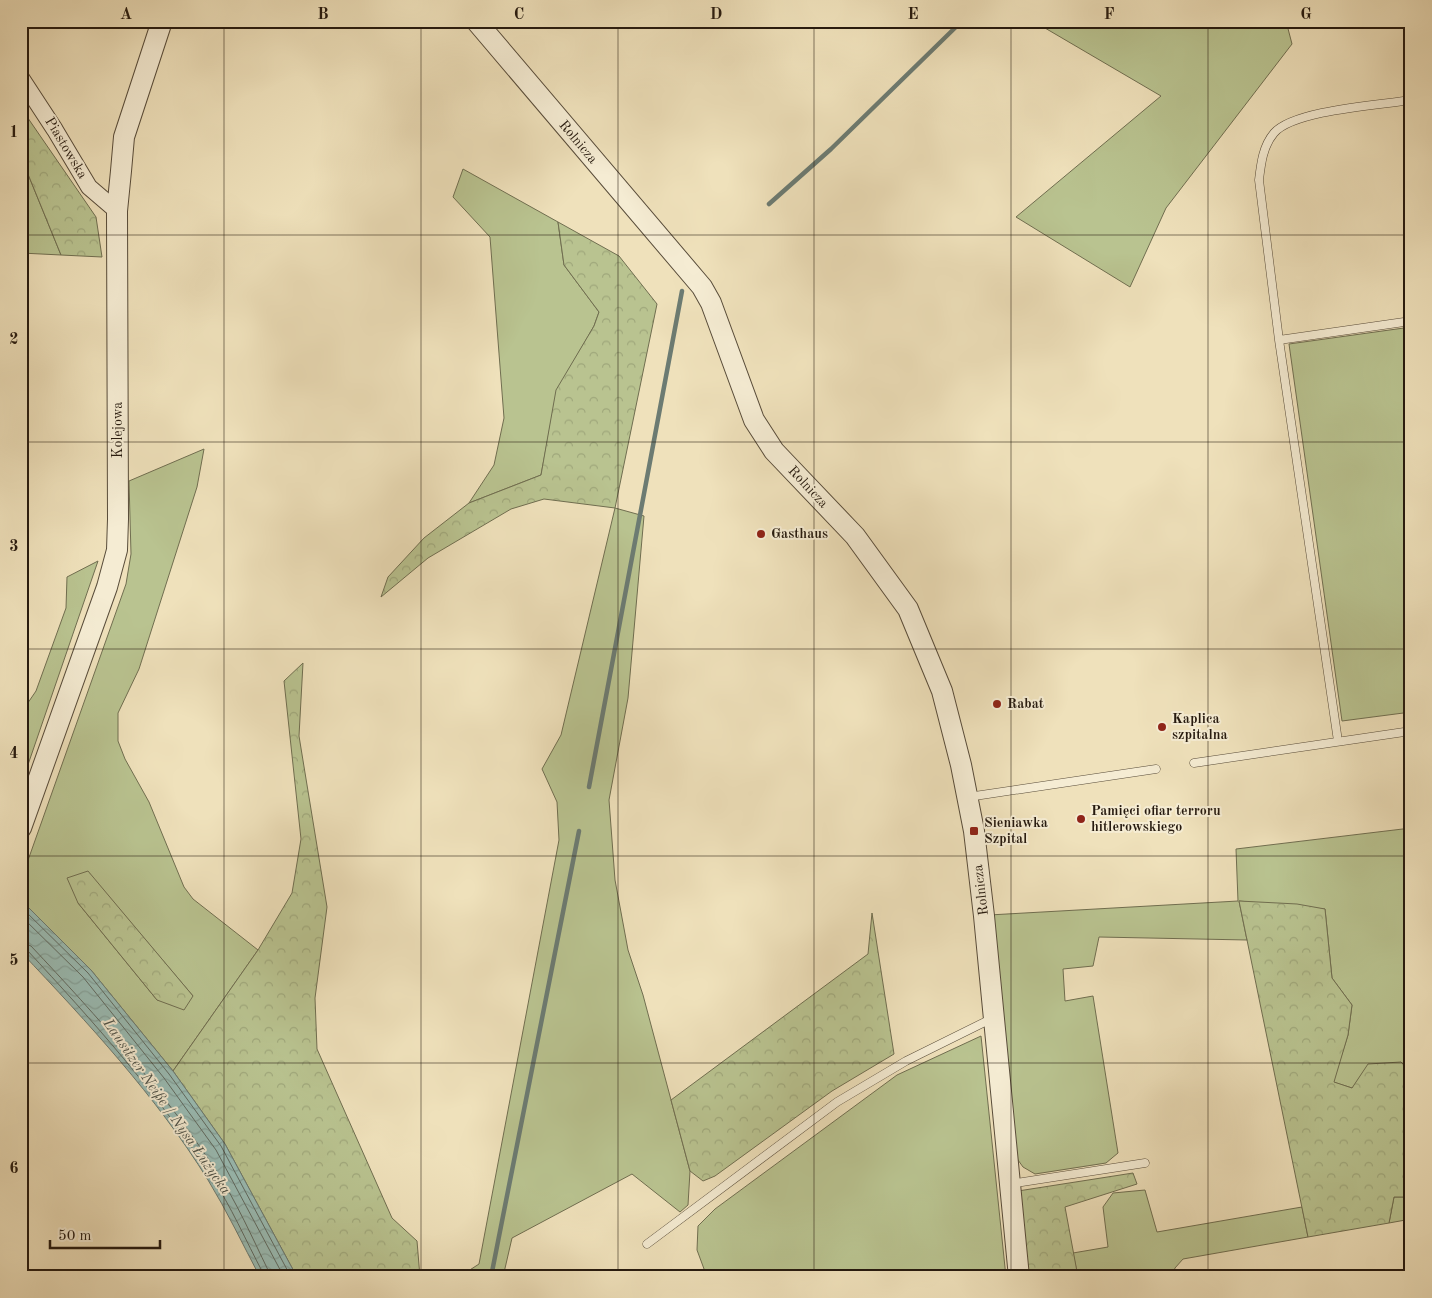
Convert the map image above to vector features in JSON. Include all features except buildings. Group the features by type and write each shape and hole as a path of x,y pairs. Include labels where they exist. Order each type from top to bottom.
{"street":[{"name":"Kolejowa","path":"21,828 107,587 116,550 118,518 117,211 124,137 162,21"},
{"name":"Rolnicza","path":"476,21 702,287 711,303 754,420 774,451 855,536 908,609 942,692 968,797 984,916 1019,1277"},
{"name":"Piastowska","path":"21,78 89,187 117,211"}],"lane":[{"path":"1338,741 1279,340 1260,180 1261,161 1266,147 1275,132 1290,123 1314,114 1411,100"},
{"path":"1279,340 1411,321"},
{"path":"1194,763 1411,731"},
{"path":"968,797 1156,769"},
{"path":"646,1244 837,1102 906,1061 994,1018"},
{"path":"1010,1184 1145,1163"}],"green space":[{"path":"1033,21 1286,21 1292,44 1166,208 1130,287 1016,217 1161,96"},
{"path":"21,108 96,217 102,257 61,255 21,157"},
{"path":"21,157 61,255 21,253"},
{"path":"463,169 558,222 564,265 599,312 594,326 557,390 541,475 469,503 494,465 504,418 490,237 453,197"},
{"path":"558,222 619,256 657,304 615,508 544,499 511,509 428,558 381,597 388,577 424,538 469,503 541,475 556,390 594,326 599,312 564,265"},
{"path":"1411,327 1411,712 1342,721 1289,344"},
{"path":"204,449 197,487 139,669 118,713 118,741 125,759 149,802 184,887 193,899 258,950 173,1071 91,970 21,900 21,880 126,584 131,554 129,481","holes":["88,872 193,996 157,1000 78,903"]},
{"path":"615,508 644,516 628,698 609,800 615,880 628,950 643,995 690,1171 688,1205 680,1212 632,1174 512,1238 503,1277 459,1277 479,1264 559,840 557,802 542,769 561,735"},
{"path":"98,561 21,785 21,713 36,691 66,608 67,577"},
{"path":"303,663 299,736 327,907 315,998 317,1049 392,1218 417,1241 420,1277 297,1277 225,1144 173,1071 258,950 292,893 301,839 284,681"},
{"path":"1411,828 1411,1072 1401,1062 1352,1088 1333,1082 1348,1035 1352,1005 1332,978 1325,909 1239,901 1247,940 1099,937 1093,966 1063,969 1065,1001 1093,996 1118,1153 1106,1163 1035,1174 1023,1167 1013,1153 989,915 1238,901 1236,849"},
{"path":"88,871 193,996 184,1010 157,1000 78,903 67,878"},
{"path":"1239,901 1297,904 1325,909 1332,978 1352,1005 1348,1035 1334,1082 1352,1088 1368,1064 1401,1062 1411,1072 1411,1197 1394,1197 1389,1223 1308,1237"},
{"path":"872,913 894,1054 832,1091 715,1176 703,1181 690,1171 671,1100 868,954"},
{"path":"981,1036 1006,1277 707,1277 697,1250 698,1226 715,1209 897,1075"},
{"path":"1133,1173 1137,1184 1065,1207 1078,1277 1028,1277 1018,1191"},
{"path":"1145,1190 1157,1232 1302,1207 1308,1237 1183,1259 1175,1268 1172,1277 1078,1277 1073,1253 1108,1247 1103,1207 1113,1193"},
{"path":"1394,1197 1411,1197 1411,1219 1389,1223"}],"water":[{"name":"Lausitzer Neiße / Nysa Łużycka","path":"21,900 91,970 173,1071 225,1144 297,1277 260,1277 208,1180 166,1119 96,1033 21,952 21,906 23,906"}],"waterway":[{"path":"769,204 831,149 962,21"},
{"path":"589,787 682,291"},
{"path":"491,1277 579,831"}],"place":[{"name":"Gasthaus","path":"761,534"},
{"name":"Rabat","path":"997,704"},
{"name":"Kaplica szpitalna","path":"1162,727"},
{"name":"Pamięci ofiar terroru hitlerowskiego","path":"1081,819"},
{"name":"Sieniawka Szpital","path":"974,831"}]}
